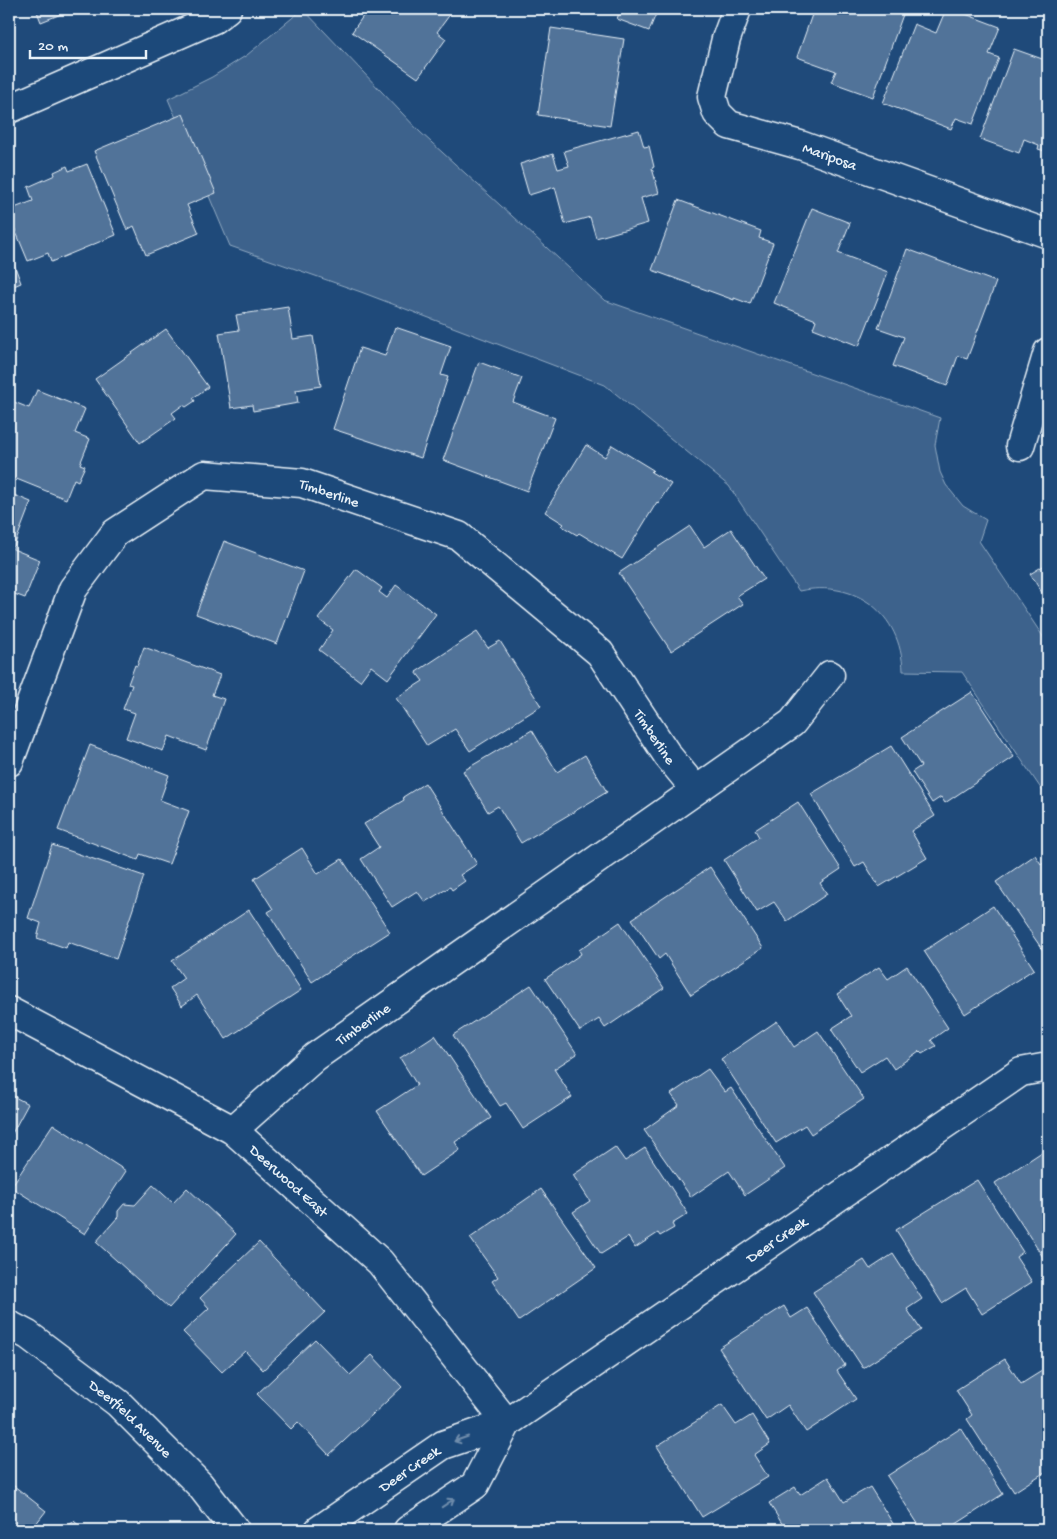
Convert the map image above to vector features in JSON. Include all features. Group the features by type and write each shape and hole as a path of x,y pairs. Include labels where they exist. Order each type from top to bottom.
{"street":[{"path":"9,109 214,18 227,9"},
{"name":"Mariposa","path":"737,9 726,39 712,97 717,114 730,125 800,145 1048,234"},
{"path":"1020,446 1048,352"},
{"name":"Timberline","path":"9,762 73,589 114,533 204,474 302,483 459,536 600,653 668,756 696,790"},
{"name":"Timberline","path":"233,1130 315,1057 792,723 830,676"},
{"name":"Deerwood East","path":"9,1011 233,1130 380,1262 507,1423"},
{"name":"Deer Creek","path":"319,1530 443,1445 507,1423 1021,1072 1048,1067"},
{"name":"Deerfield Avenue","path":"9,1325 28,1335 118,1403 200,1485 235,1530"},
{"name":"Deer Creek","path":"408,1530 475,1485 507,1423"}],"shaded area":[{"path":"303,9 420,132 604,300 940,418 935,445 940,472 946,485 963,506 986,520 979,541 1048,644 1048,799 962,672 903,671 900,650 894,632 884,617 872,605 856,596 839,590 799,591 729,486 605,385 361,292 230,246 168,99 212,77 247,55"}],"building":[{"path":"36,9 74,9 41,22"},
{"path":"368,9 454,9 437,32 446,39 418,78 352,32"},
{"path":"607,9 658,9 649,31 617,19 619,13"},
{"path":"814,9 905,9 873,97 831,82 836,71 797,57"},
{"path":"946,9 952,9 1000,27 989,54 999,58 973,124 956,118 951,129 883,103 914,24 936,33"},
{"path":"551,28 624,39 610,126 538,115"},
{"path":"1014,49 1048,61 1048,152 1038,149 1039,145 1024,139 1019,153 980,139"},
{"path":"183,114 216,193 187,205 199,233 146,255 134,226 127,230 94,151"},
{"path":"639,130 644,147 649,146 654,167 652,168 659,193 641,198 648,223 596,238 590,217 565,224 555,187 529,195 520,164 553,154 558,169 569,166 564,151"},
{"path":"87,164 116,235 51,262 48,253 28,261 9,215 9,210 33,201 28,187 55,175 54,172 67,166 69,171"},
{"path":"678,200 761,231 759,238 773,243 750,304 652,270"},
{"path":"812,208 850,223 838,253 888,272 859,346 813,328 816,320 774,303"},
{"path":"907,249 996,282 967,359 958,356 947,386 893,366 904,337 878,328"},
{"path":"9,251 21,283 9,288"},
{"path":"288,307 293,339 313,336 321,386 296,390 298,403 253,411 252,405 231,408 219,333 239,330 236,315"},
{"path":"395,327 451,346 441,375 448,377 421,458 333,429 360,348 385,356"},
{"path":"166,329 208,387 193,398 195,401 186,407 183,405 172,413 176,418 140,443 95,379"},
{"path":"479,362 522,378 513,402 555,418 527,491 443,460"},
{"path":"37,390 85,409 75,433 90,439 80,464 85,466 78,481 74,479 66,499 9,476 9,400 29,408"},
{"path":"586,445 605,457 612,445 653,470 651,472 671,484 657,502 622,559 579,533 577,535 562,526 564,524 545,512"},
{"path":"9,493 31,502 13,549 40,560 25,598 9,592"},
{"path":"690,526 704,547 731,529 764,579 737,596 743,604 671,651 619,573"},
{"path":"224,541 304,571 277,644 196,614"},
{"path":"1048,563 1048,602 1030,574"},
{"path":"356,569 382,588 379,592 387,598 396,585 436,614 388,679 371,666 360,681 319,650 333,630 318,619"},
{"path":"477,632 488,648 500,641 541,706 470,751 455,729 427,746 396,698 423,681 416,672"},
{"path":"144,647 220,675 212,695 224,699 206,750 169,736 163,751 126,738 135,713 123,709 132,685 128,684"},
{"path":"972,692 1014,757 945,803 941,797 932,803 912,772 921,766 902,737"},
{"path":"532,730 557,772 585,755 607,792 521,843 498,806 488,812 463,771"},
{"path":"90,745 169,775 160,800 189,811 169,864 140,854 138,860 58,830"},
{"path":"891,746 935,816 911,831 927,858 879,887 864,862 855,867 811,794"},
{"path":"425,783 477,864 460,875 465,881 452,890 450,887 425,902 417,891 392,907 361,859 379,847 364,824 404,800 403,797"},
{"path":"798,802 841,869 820,883 827,894 787,921 774,902 757,912 724,860 759,837 755,830"},
{"path":"52,845 144,876 116,959 68,942 66,948 37,938 41,923 28,918"},
{"path":"302,848 318,874 342,859 390,932 312,982 268,912 273,909 254,879"},
{"path":"1035,855 1041,864 1048,859 1048,949 1044,952 996,882"},
{"path":"710,867 763,948 691,995 665,954 659,959 632,919"},
{"path":"993,906 1034,969 965,1014 924,951"},
{"path":"249,910 301,990 226,1039 197,995 182,1006 170,988 184,978 172,961"},
{"path":"620,922 664,988 605,1028 599,1019 580,1031 545,979 581,954 579,950"},
{"path":"907,966 948,1028 931,1040 936,1046 922,1054 919,1051 894,1069 885,1056 860,1072 831,1029 851,1016 837,994 879,967 888,979"},
{"path":"531,985 577,1054 554,1069 572,1097 523,1129 506,1103 500,1106 453,1035"},
{"path":"777,1021 794,1047 818,1031 864,1099 811,1134 805,1125 776,1143 721,1059"},
{"path":"435,1035 491,1118 455,1142 460,1150 421,1176 377,1111 417,1085 400,1058"},
{"path":"708,1069 725,1092 731,1088 785,1168 745,1195 729,1171 691,1197 644,1130 679,1105 671,1094"},
{"path":"9,1094 28,1104 9,1139"},
{"path":"53,1124 126,1171 85,1234 11,1187"},
{"path":"615,1147 625,1161 645,1148 688,1214 672,1224 674,1228 660,1236 658,1233 635,1248 628,1237 601,1254 573,1212 590,1201 573,1175"},
{"path":"1048,1148 1048,1265 995,1183"},
{"path":"977,1180 1023,1252 1016,1257 1032,1282 982,1314 966,1288 942,1303 896,1230"},
{"path":"153,1185 173,1203 187,1188 236,1234 169,1308 96,1242 118,1217 118,1211 124,1204 135,1205"},
{"path":"541,1189 596,1268 519,1321 492,1281 498,1277 470,1238"},
{"path":"259,1242 325,1312 263,1370 245,1351 222,1372 183,1332 209,1308 200,1298"},
{"path":"893,1254 922,1299 907,1309 921,1330 863,1368 813,1292 864,1260 870,1269"},
{"path":"784,1306 791,1318 807,1308 845,1365 837,1371 856,1399 806,1432 788,1405 766,1420 719,1348"},
{"path":"315,1339 350,1375 372,1355 402,1387 329,1455 298,1422 291,1429 257,1394"},
{"path":"1005,1359 1021,1384 1045,1369 1048,1375 1048,1470 1014,1492 967,1419 972,1415 956,1390"},
{"path":"722,1405 736,1425 752,1415 770,1444 754,1455 768,1477 702,1517 657,1446"},
{"path":"961,1428 1003,1494 947,1530 922,1530 887,1476"},
{"path":"828,1477 844,1502 870,1487 897,1530 786,1530 769,1503 795,1487 800,1495"},
{"path":"9,1482 46,1511 31,1530 9,1530"},
{"path":"74,1521 84,1530 64,1530"}]}
